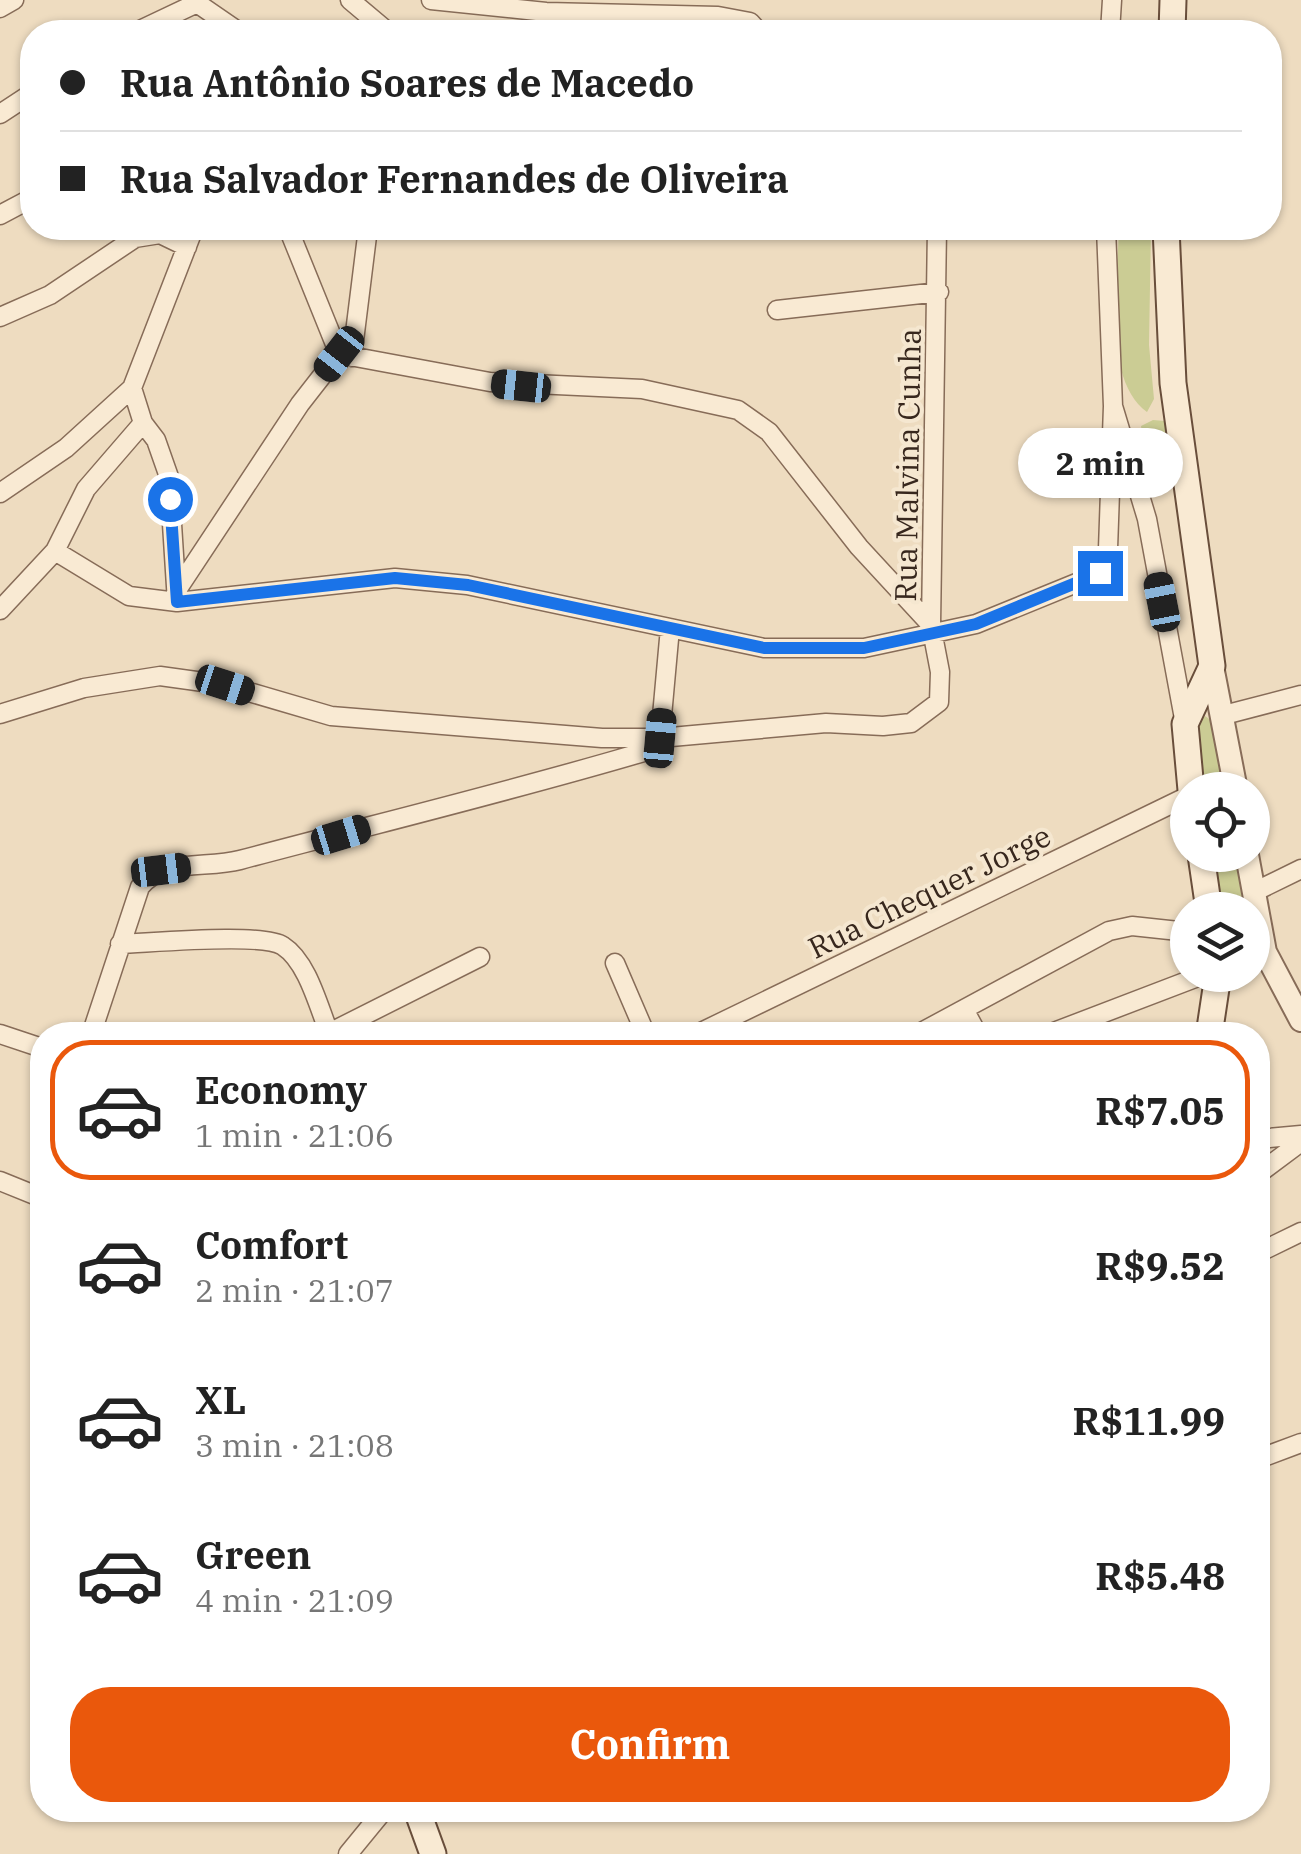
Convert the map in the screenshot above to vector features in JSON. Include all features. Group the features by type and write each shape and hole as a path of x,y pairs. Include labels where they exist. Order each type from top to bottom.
{"main road":[{"path":"1167,240 1173,383 1212,666 1184,724 1187,772"},
{"path":"1211,1022 1215,992"},
{"path":"422,1822 433,1854"}],"street":[{"path":"0,8 14,0"},
{"path":"350,0 374,20"},
{"path":"431,0 546,12 718,16 739,20"},
{"path":"162,20 196,4 221,20"},
{"path":"0,317 50,295 131,240"},
{"path":"172,240 187,247"},
{"path":"0,492 66,448 132,388 190,240"},
{"path":"293,240 345,356"},
{"path":"178,595 300,404 345,356 366,240"},
{"name":"Rua Malvina Cunha","path":"660,738 826,723 911,722 939,702 940,672 933,630 938,240"},
{"path":"55,551 129,596 395,578 468,585 764,648 864,648 1032,604 1100,573 1108,549 1114,406 1107,240"},
{"path":"776,310 938,292"},
{"path":"345,356 490,382 642,390 738,410 769,432 859,548 933,630"},
{"path":"132,388 169,478 178,595"},
{"path":"1114,406 1147,519 1184,724"},
{"path":"0,610 55,551 86,489 144,423"},
{"path":"96,1022 140,887 161,870 229,863 306,845 647,751 660,738 670,628"},
{"path":"1212,666 1233,772"},
{"path":"0,714 84,688 180,676 331,716 368,721 660,738"},
{"path":"1224,715 1301,695"},
{"name":"Rua Chequer Jorge","path":"722,1022 1170,802"},
{"path":"1250,872 1254,892 1301,870"},
{"path":"943,1022 1109,932 1132,926 1170,930"},
{"path":"120,944 243,940 285,946 297,961 323,1022"},
{"path":"352,1022 480,958"},
{"path":"1270,961 1301,1020"},
{"path":"615,963 640,1022"},
{"path":"1080,1022 1170,988"},
{"path":"965,1011 971,1022"},
{"path":"0,1034 30,1044"},
{"path":"1270,1139 1301,1139"},
{"path":"1270,1164 1301,1139"},
{"path":"0,1181 30,1193"},
{"path":"1270,1246 1301,1232"},
{"path":"1270,1455 1301,1443"},
{"path":"348,1854 374,1822"}],"green space":[{"path":"1118,240 1151,240 1149,345 1154,399 1147,412 1123,376 1115,299"},
{"path":"1153,420 1165,421 1170,477 1149,479 1141,426"},
{"path":"1205,716 1212,721 1221,772 1201,772 1196,724"},
{"path":"1212,872 1238,872 1241,892 1215,892"}],"route":[{"path":"170,499 179,587 177,602 395,578 468,585 526,601 640,620 764,648 864,648 976,624 1100,573"}]}
